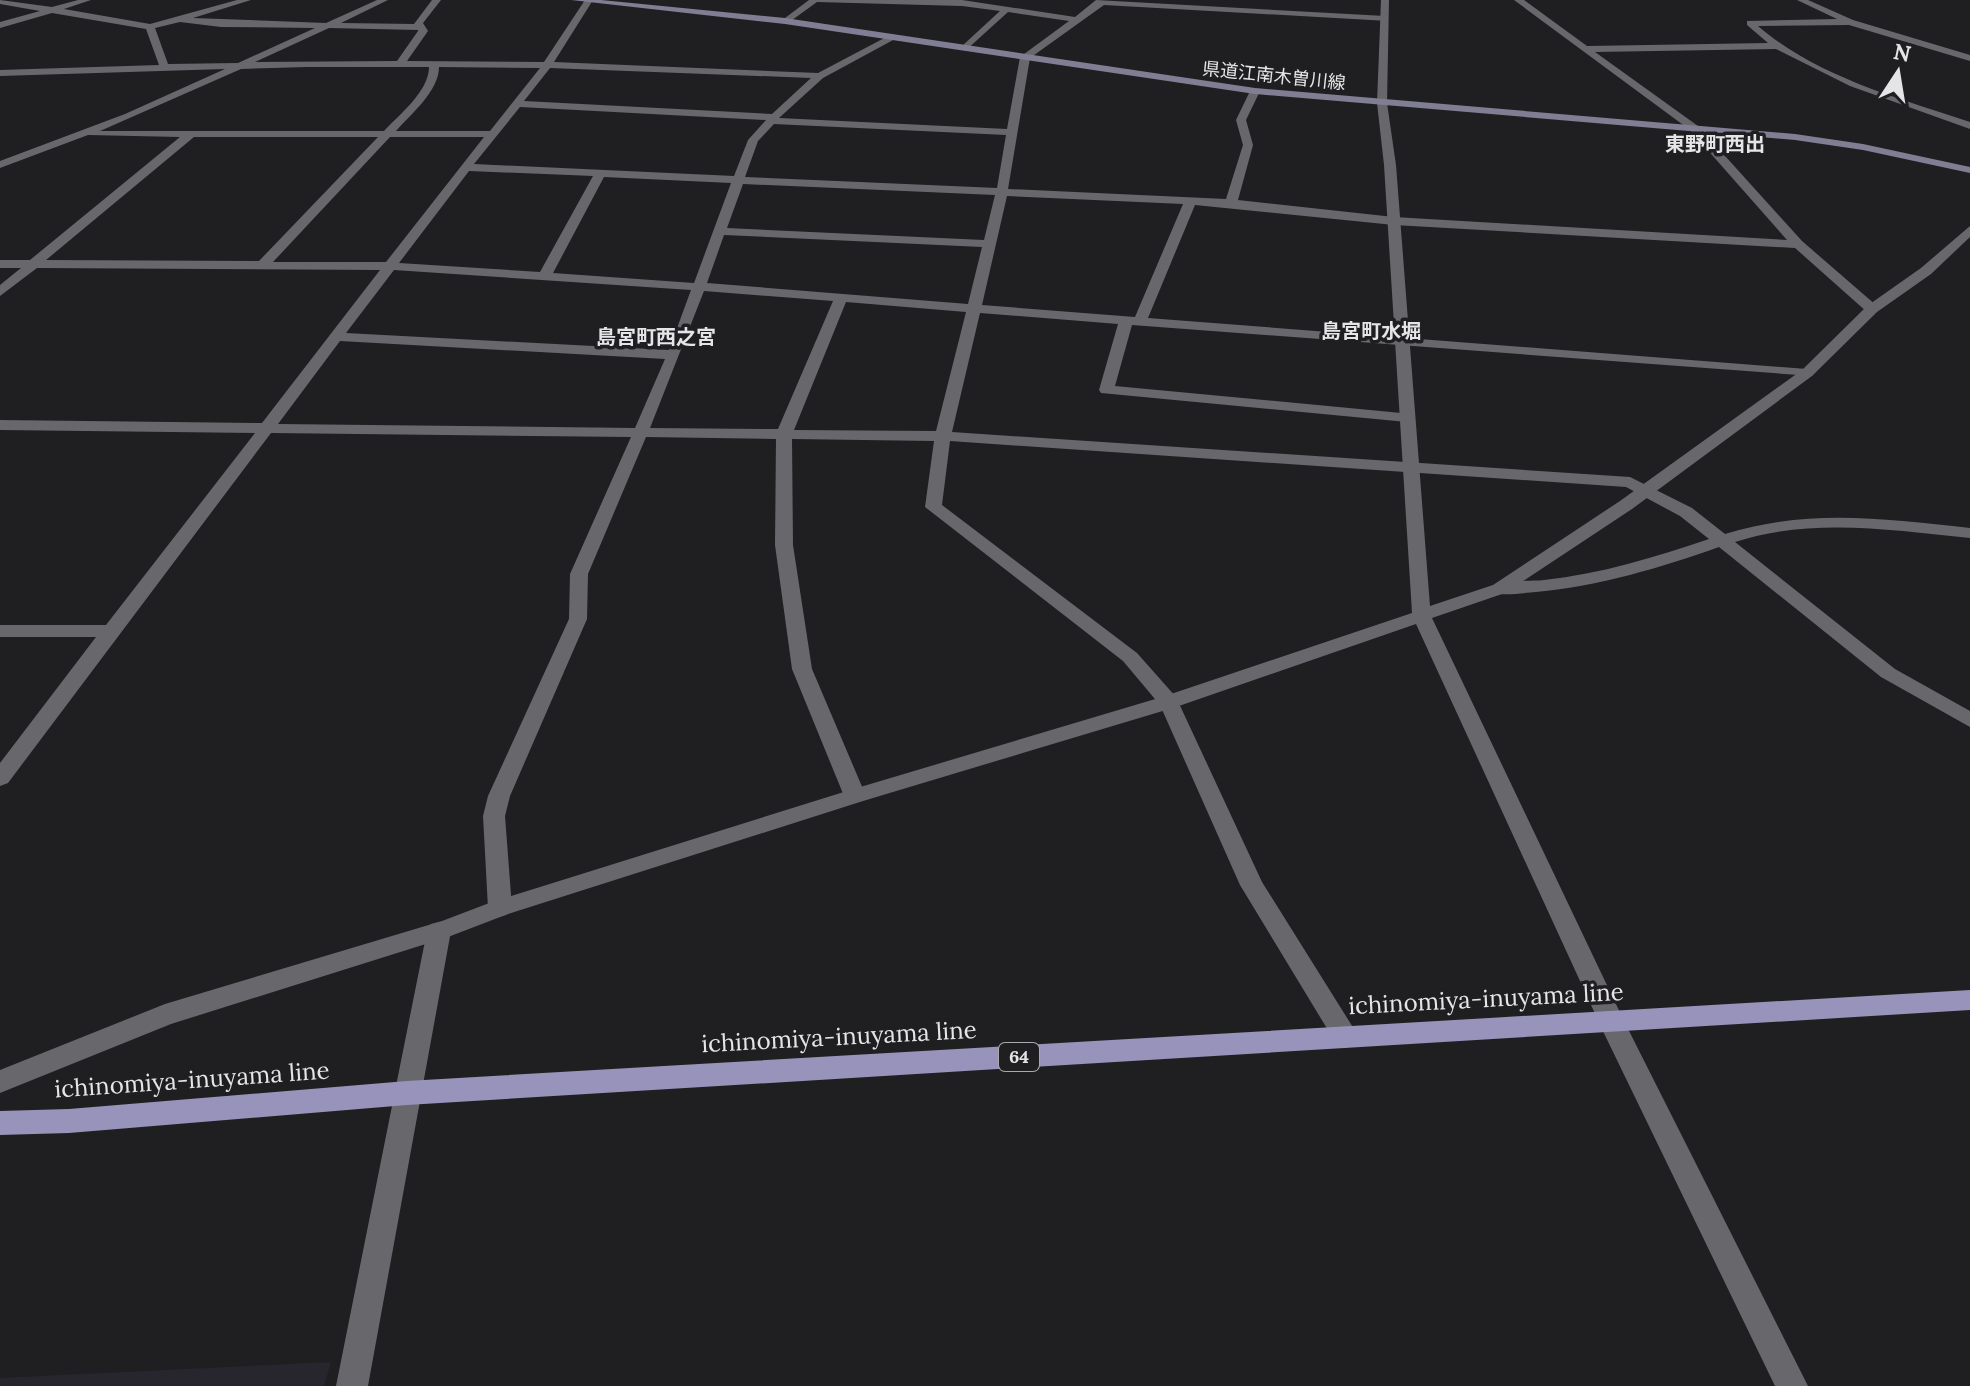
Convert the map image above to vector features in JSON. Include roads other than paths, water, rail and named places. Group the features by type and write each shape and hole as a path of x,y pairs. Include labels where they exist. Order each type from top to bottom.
{"main road":[{"name":"県道江南木曽川線","path":"584,0 785,21 1255,91 1694,128 1863,147 1970,170"},
{"name":"ichinomiya-inuyama line","path":"0,1123 69,1121 407,1093 1970,1000"}],"street":[{"path":"0,25 87,0"},
{"path":"0,1 150,27 247,0"},
{"path":"0,165 250,63 384,0"},
{"path":"400,64 419,41 423,31 418,23 437,0"},
{"path":"0,778 465,167 548,63 576,25 584,0"},
{"path":"785,21 817,0 964,2 1078,20"},
{"path":"1385,0 1382,103 1413,467 1421,614 1612,1023 1792,1386"},
{"path":"1518,0 1694,128 1798,244 1872,309"},
{"path":"1801,0 1850,22 1970,58"},
{"path":"1346,1037 1252,885 1169,702 1130,657 933,507 943,436 1002,192 1025,57 1101,1 1385,19"},
{"path":"965,48 1007,9"},
{"path":"180,19 221,24 420,27"},
{"path":"1850,22 1750,23 1779,46 1854,85 1970,126"},
{"path":"150,27 164,66"},
{"path":"500,908 494,816 499,796 578,619 579,574 674,355 753,140 820,76 892,37"},
{"path":"1584,49 1779,46"},
{"path":"0,73 250,63 548,63 820,76"},
{"path":"263,265 417,102 434,76 434,65"},
{"path":"1231,203 1248,145 1241,120 1255,91"},
{"path":"516,104 1012,132"},
{"path":"81,134 491,134"},
{"path":"0,292 191,134"},
{"path":"0,158 18,158"},
{"path":"465,167 1231,203 1394,221 1798,244"},
{"path":"544,277 600,174"},
{"path":"1190,201 1181,229 1133,320 1106,390 1407,417"},
{"path":"0,1082 165,1015 439,931 500,908 855,796 1169,702 1499,589 1645,491 1807,373 1872,309 1926,271 1970,230"},
{"path":"720,231 990,244"},
{"path":"0,264 391,266 701,287 1807,373"},
{"path":"841,299 784,434 784,545 802,669 855,796"},
{"path":"337,337 674,355"},
{"path":"0,425 269,426 639,435 943,436 1630,482 1686,512 1888,673 1970,720"},
{"path":"1499,589 1541,588 1674,557 1722,540 1794,523 1840,521 1970,533"},
{"path":"0,631 110,631"},
{"path":"352,1386 439,931"}],"district":[{"name":"東野町西出","path":"1715,144"},
{"name":"島宮町水堀","path":"1371,331"},
{"name":"島宮町西之宮","path":"656,337"}]}
